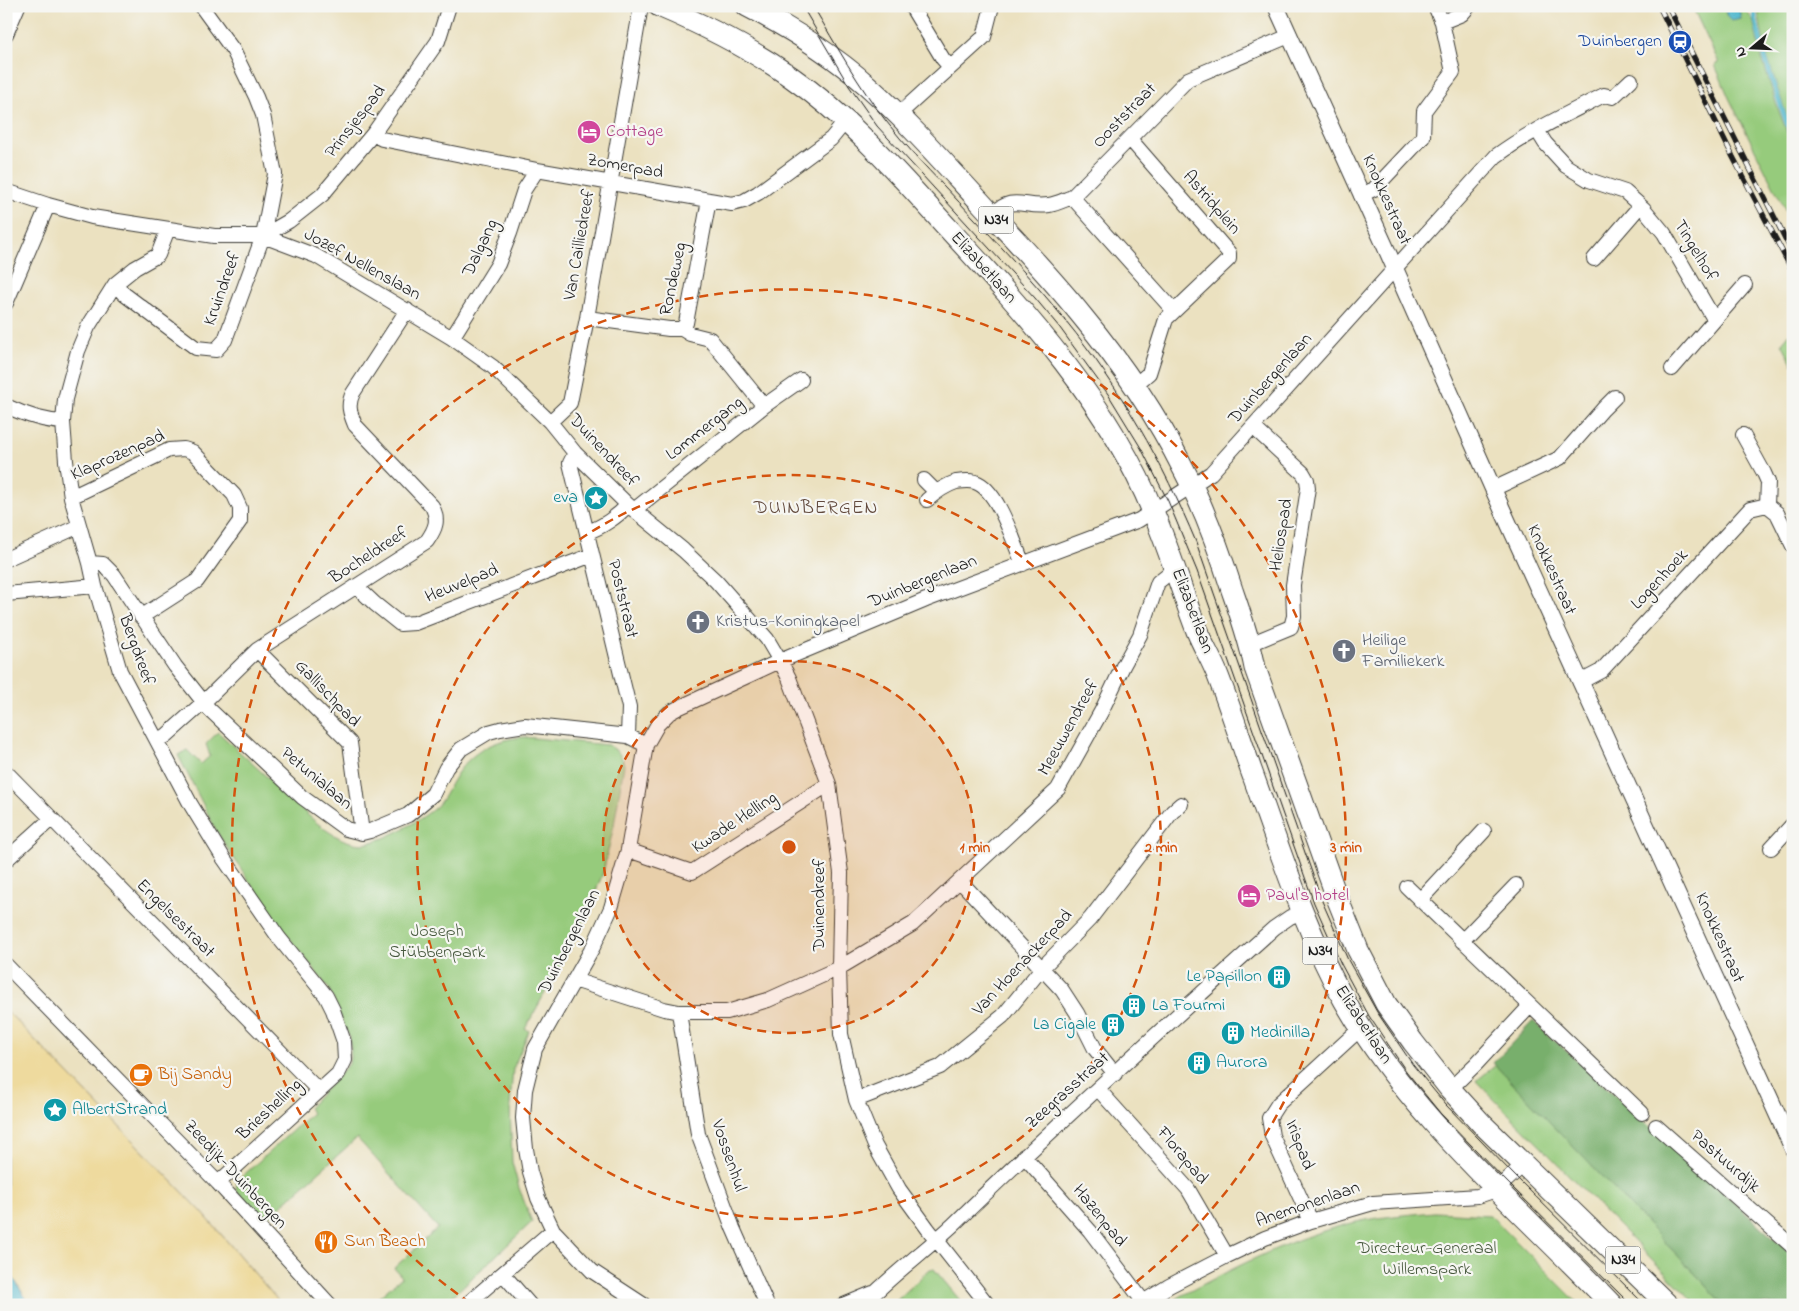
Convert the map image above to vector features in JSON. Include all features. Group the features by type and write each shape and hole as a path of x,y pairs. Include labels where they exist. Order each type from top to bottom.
{"main road":[{"name":"Elizabetlaan","path":"660,6 704,26 763,58 794,79 845,122 905,181 1046,338 1078,379 1136,474 1153,511 1198,632 1217,672 1303,912 1324,962 1344,1000 1361,1028 1425,1114 1496,1190 1612,1305"},
{"name":"Elizabetlaan","path":"747,6 798,35 832,58 867,85 898,115 1038,264 1082,316 1134,386 1192,485 1224,565 1250,644 1255,668 1336,895 1358,950 1386,1004 1450,1089 1481,1123 1668,1305"}],"street":[{"path":"6,34 18,6"},
{"path":"201,6 233,50 263,115 275,174 263,236"},
{"name":"Prinsjespad","path":"263,236 289,221 322,195 373,134 438,41 450,6"},
{"name":"Van Cailliedreef","path":"550,422 570,403 587,318 641,6"},
{"path":"911,6 943,59 950,67"},
{"path":"898,115 984,37 992,6"},
{"name":"Knokkestraat","path":"1276,6 1580,682 1793,1149"},
{"path":"1362,195 1374,189 1423,138 1424,111 1453,72 1442,22 1434,6"},
{"path":"1442,22 1462,14 1469,6"},
{"name":"Ooststraat","path":"992,215 1007,204 1048,205 1072,197 1188,79 1289,36"},
{"name":"Duinbergenlaan","path":"644,1305 592,1271 553,1230 538,1198 530,1172 523,1118 525,1090 535,1049 593,946 611,908 628,850 646,744 658,724 669,714 780,661 926,600 1139,520 1212,473 1496,156 1515,142 1604,95 1613,97 1631,80"},
{"name":"Zomerpad","path":"373,134 382,139 537,170 732,204 744,202 831,139 845,122"},
{"name":"Tingelhof","path":"1537,130 1545,143 1566,166 1589,180 1625,192 1640,206 1664,233 1714,319"},
{"name":"Astridplein","path":"1130,138 1229,253 1229,259 1166,319 1149,373 1134,386"},
{"name":"Dalgang","path":"452,338 498,264 524,190 537,170"},
{"name":"Jozef Nellenslaan","path":"6,191 92,217 214,236 263,236 316,256 452,338 493,367 550,422"},
{"path":"1072,197 1174,312"},
{"name":"Rondeweg","path":"587,318 682,329 686,324 709,200"},
{"path":"6,303 48,205"},
{"path":"1594,259 1640,206"},
{"name":"Bergdreef","path":"168,230 158,255 135,268 115,284 88,327 78,351 65,399 63,422 66,460 72,497 120,671 191,805 224,859 279,938 326,996 333,1010 344,1042 345,1060 338,1074 322,1088"},
{"name":"Kruindreef","path":"115,284 124,294 196,348 216,350 225,340 263,236"},
{"name":"Tingelhof","path":"1672,369 1745,285"},
{"name":"Bocheldreef","path":"157,739 166,736 257,650 427,541 435,529 437,516 432,506 355,425 350,414 348,402 407,310"},
{"path":"682,329 690,334 710,339 764,406"},
{"name":"Lommergang","path":"631,507 801,380"},
{"path":"1493,489 1560,458 1615,397"},
{"path":"6,406 52,422 63,422"},
{"name":"Duinendreef","path":"550,422 575,453 631,507 683,550 716,581 766,639 789,678 829,784 841,873 839,968 841,1034 856,1100 875,1146 898,1189 988,1305"},
{"name":"Heliospad","path":"1250,644 1291,627 1294,616 1293,584 1308,488 1307,480 1295,464 1254,426"},
{"path":"1744,435 1768,482 1767,505 1777,512 1793,546"},
{"name":"Klaprozenpad","path":"72,497 169,450 184,449 193,452 234,495 240,508 240,521 197,581 141,617"},
{"name":"Poststraat","path":"575,453 570,463 629,707 628,736"},
{"path":"924,480 932,496 949,484 964,480 977,482 987,490 996,502 1023,564"},
{"name":"Logenhoek","path":"1580,682 1601,671 1750,509 1767,505"},
{"name":"Duinendreef","path":"587,532 594,530 631,507"},
{"path":"6,558 79,526"},
{"name":"Heuvelpad","path":"356,586 400,624 415,623 592,555"},
{"name":"Petunialaan","path":"90,563 103,564 114,575 179,672 204,702 302,797 346,829 362,833"},
{"name":"Meeuwendreef","path":"574,980 664,1009 679,1012 727,1012 768,1000 839,968 913,924 1058,789 1102,712 1123,666 1140,635 1158,582 1168,574 1176,571"},
{"path":"6,594 95,586"},
{"name":"Gallischpad","path":"257,650 350,743 362,833"},
{"path":"362,833 408,815 421,806 433,794 446,768 461,749 489,732 525,725 628,736 646,744"},
{"name":"Engelsestraat","path":"6,772 322,1088"},
{"name":"Kwade Helling","path":"628,850 692,872 829,784"},
{"name":"Van Hoenackerpad","path":"856,1100 940,1067 1003,1016 1042,968 1090,919 1172,812 1181,804"},
{"path":"6,860 51,819"},
{"path":"1771,848 1793,824"},
{"path":"1420,900 1484,831"},
{"path":"960,881 1062,990 1077,1013 1094,1048 1115,1074"},
{"path":"1462,941 1516,885"},
{"path":"1407,887 1642,1113"},
{"name":"Zeegrasstraat","path":"863,1305 876,1291 936,1240 1024,1156 1274,928 1290,917 1303,912"},
{"name":"Zeedijk-Duinbergen","path":"6,965 218,1183 330,1305"},
{"path":"1450,1089 1530,1006"},
{"name":"Vossenhul","path":"679,1012 698,1134 733,1228 767,1305"},
{"name":"Irispad","path":"1311,1220 1272,1136 1269,1118 1278,1104 1361,1028"},
{"name":"Brieshelling","path":"218,1183 322,1088"},
{"name":"Florapad","path":"1098,1089 1188,1189 1227,1256"},
{"name":"Pastuurdijk","path":"1656,1126 1793,1247"},
{"name":"Hazenpad","path":"1024,1156 1090,1231 1140,1303"},
{"name":"Anemonenlaan","path":"1140,1303 1227,1256 1265,1238 1311,1220 1373,1203 1478,1196 1496,1190 1524,1164"},
{"path":"466,1305 553,1230"},
{"path":"503,1274 530,1305"},
{"path":"844,1305 876,1291"}],"green space":[{"path":"1692,6 1724,6 1727,17 1731,21 1741,19 1738,6 1747,6 1747,12 1753,20 1760,52 1776,103 1793,148 1793,225 1729,98 1715,65 1719,63"},
{"path":"1757,6 1793,6 1793,135 1765,50"},
{"path":"1791,332 1793,335 1793,365 1782,343"},
{"name":"Joseph Stübbenpark","path":"218,732 319,825 341,838 360,844 392,835 431,811 440,803 455,777 468,760 493,744 524,737 608,745 622,758 624,765 614,825 603,873 581,928 525,1029 529,1031 513,1069 510,1105 512,1162 519,1188 532,1222 443,1305 370,1305 402,1277 394,1268 438,1228 357,1138 264,1221 236,1191 237,1181 312,1113 308,1108 349,1064 351,1050 349,1037 329,989 271,914 218,834 178,755 187,750 201,764 210,756 206,744"},
{"path":"1533,1021 1793,1256 1793,1305 1725,1305 1493,1063"},
{"path":"1496,1065 1725,1305 1697,1305 1476,1081"},
{"name":"Directeur-Generaal Willemspark","path":"1434,1212 1490,1215 1580,1305 1166,1305 1252,1259 1313,1234 1366,1220"},
{"path":"930,1269 934,1269 964,1305 892,1305"}],"sand":[{"name":"AlbertStrand","path":"6,1010 201,1211 282,1305 30,1305 14,1279 6,1271"}],"water":[{"path":"1724,6 1738,6 1741,19 1731,21 1727,17"},
{"path":"6,1271 14,1279 30,1305 6,1305"}],"waterway":[{"path":"1753,6 1765,57 1793,140"}],"tram line":[{"path":"802,6 849,86 877,126 1035,298 1060,328 1108,394 1141,448 1168,501 1197,571 1314,903 1341,964 1369,1016 1406,1071 1440,1113 1631,1305"},
{"path":"813,6 857,79 886,121 914,154 1006,252 1086,346 1122,399 1155,455 1196,542 1322,901 1348,960 1377,1012 1413,1065 1446,1105 1645,1305"}],"railway":[{"path":"1659,6 1733,157 1793,272"},
{"path":"1668,6 1793,254"}],"place":[{"name":"Duinbergen","path":"1680,42"},
{"name":"Cottage","path":"589,132"},
{"name":"eva","path":"596,498"},
{"name":"Kristus-Koningkapel","path":"698,622"},
{"name":"Heilige Familiekerk","path":"1344,651"},
{"name":"Paul's hotel","path":"1249,896"},
{"name":"Le Papillon","path":"1279,977"},
{"name":"La Fourmi","path":"1134,1006"},
{"name":"La Cigale","path":"1113,1025"},
{"name":"Medinilla","path":"1233,1033"},
{"name":"Aurora","path":"1199,1063"},
{"name":"Bij Sandy","path":"141,1075"},
{"name":"AlbertStrand","path":"55,1110"},
{"name":"Sun Beach","path":"326,1242"}],"district":[{"name":"DUINBERGEN","path":"816,508"}]}
